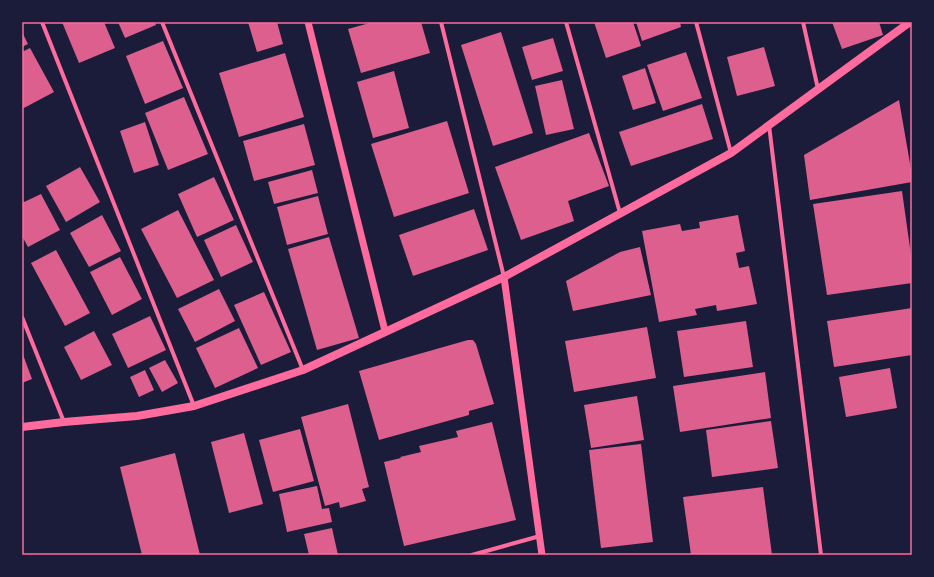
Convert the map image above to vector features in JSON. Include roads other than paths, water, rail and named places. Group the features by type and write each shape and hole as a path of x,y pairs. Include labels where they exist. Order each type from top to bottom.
{"main road":[{"path":"22,427 138,416 194,406 303,370 504,276 731,153 910,22"}],"street":[{"path":"42,22 194,406"},
{"path":"162,22 303,370"},
{"path":"308,22 385,331"},
{"path":"441,22 504,276 542,555"},
{"path":"566,22 620,213"},
{"path":"696,22 731,153"},
{"path":"804,22 818,89"},
{"path":"769,125 821,555"},
{"path":"22,317 64,422"},
{"path":"472,555 540,536"}]}
